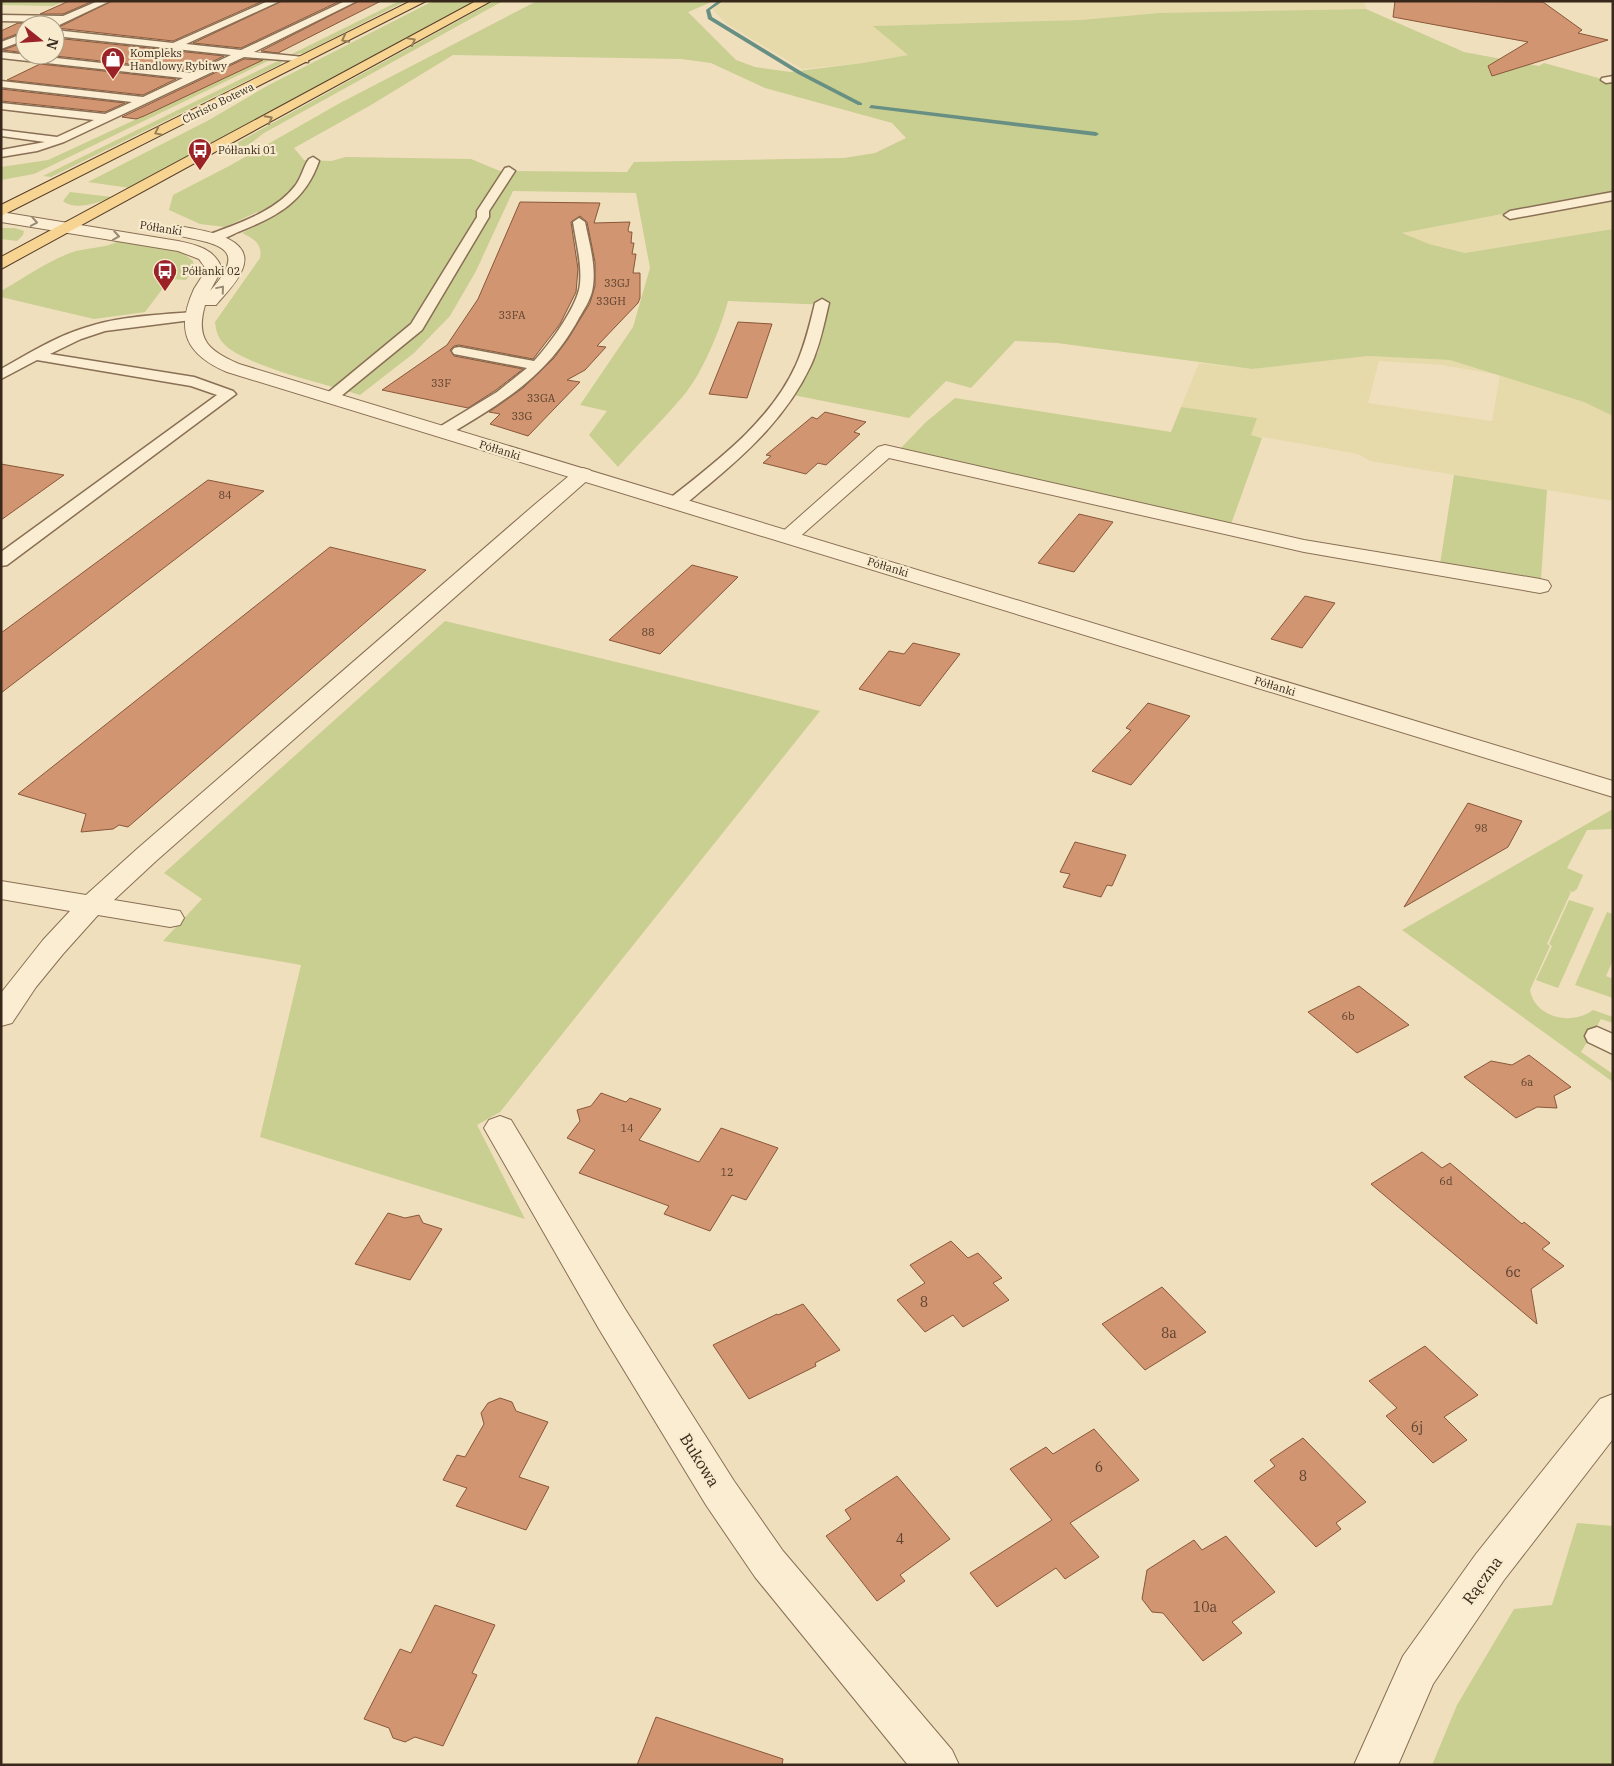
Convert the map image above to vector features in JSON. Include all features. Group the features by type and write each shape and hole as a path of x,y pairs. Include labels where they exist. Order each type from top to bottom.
{"main road":[{"name":"Christo Botewa","path":"1,211 8,203 304,60 420,1"},
{"path":"1,264 485,1"}],"street":[{"name":"Półłanki","path":"8,203 192,233 213,238 233,249 237,254 238,260 231,277 219,292 194,316"},
{"name":"Półłanki","path":"1,217 182,246 207,256 212,261 214,269 202,292 194,316 192,326 196,344 209,357 233,368 1613,789"},
{"path":"788,537 885,452 1304,546 1540,586"},
{"path":"1,1016 28,975 45,955 139,863 583,474"},
{"path":"1,890 95,904 170,918"},
{"name":"Bukowa","path":"500,1128 612,1319 720,1493 770,1564 864,1680 937,1765"},
{"name":"Rączna","path":"1376,1765 1418,1670 1490,1568 1613,1410"}],"lane":[{"path":"65,17 106,1"},
{"path":"174,46 276,1"},
{"path":"329,2 350,3"},
{"path":"1,154 37,148 60,140 350,3"},
{"path":"1,10 13,10 32,15"},
{"path":"1,18 15,19"},
{"path":"65,21 78,22"},
{"path":"65,34 304,60"},
{"path":"1,36 15,38"},
{"path":"214,50 232,42"},
{"path":"1,55 196,76"},
{"path":"201,63 220,65"},
{"path":"1,84 145,100"},
{"path":"150,86 170,88"},
{"path":"1,106 107,118"},
{"path":"1,133 60,140"},
{"path":"213,238 284,205 303,184 310,173 313,161"},
{"path":"330,398 417,327 483,217 482,211 509,171"},
{"path":"1510,215 1613,196"},
{"path":"442,432 513,389 549,355 566,333 586,289 585,264 579,222"},
{"path":"676,502 744,443 765,422 792,387 810,349 822,304"},
{"path":"1,375 64,342 102,327 194,316"},
{"path":"459,351 538,366"},
{"path":"1,561 228,394 194,382 36,356"}],"shaded area":[{"path":"727,1 1364,1 1366,9 1159,13 1080,20 874,26 909,55 863,63 802,69 727,24 713,10 717,5"},
{"path":"1613,193 1613,229 1465,253 1429,244 1401,233"},
{"path":"1368,356 1450,360 1495,374 1442,365 1379,361 1368,403 1492,421 1500,376 1584,402 1613,416 1613,501 1370,461 1358,454 1251,435 1256,418 1181,407 1199,363 1252,369"}],"green space":[{"path":"1,1 65,1 53,6 1,5"},
{"path":"399,1 404,2 304,53 290,55"},
{"path":"433,1 476,1 130,188 88,182 209,120 267,86"},
{"path":"494,1 503,1 264,133 249,144 241,148 231,148 240,141"},
{"path":"537,1 714,1 688,12 736,60 755,67 790,72 863,63 908,55 873,26 1080,20 1159,13 1366,9 1464,52 1539,66 1544,63 1613,82 1613,193 1402,233 1429,244 1465,253 1613,229 1613,416 1584,402 1450,360 1368,356 1252,369 1057,343 1015,341 971,388 946,381 909,418 793,395 818,353 829,305 728,301 710,350 691,386 618,467 589,435 607,411 580,405 633,327 650,268 636,193 513,191 476,271 450,316 414,353 360,395 270,368 237,354 221,341 215,322 260,258 261,253 259,245 242,233 273,217 257,212 225,227 200,224 169,210 173,195 231,165 340,103","holes":["453,55 681,59 711,63 765,88 892,123 906,138 875,153 844,158 634,162 627,172 500,171 471,159 346,157 331,161 304,160 294,148 371,105"]},
{"path":"259,58 272,59 34,174 1,180 1,167 48,160 219,81"},
{"path":"280,60 282,62 279,65 51,177 43,176"},
{"path":"70,192 112,197 94,204 80,206 63,201"},
{"path":"1,228 15,228 24,231 17,241 1,239"},
{"path":"119,241 183,253 193,261 194,269 186,280 170,279 145,312 94,319 1,297 1,291 61,257 76,251 113,244"},
{"path":"955,398 1171,432 1181,407 1257,418 1251,435 1262,438 1230,527 901,448 926,422"},
{"path":"1454,475 1547,490 1541,579 1440,564"},
{"path":"445,621 820,711 500,1112 477,1125 525,1219 260,1137 301,965 163,941 202,899 164,873"},
{"path":"1613,809 1613,829 1587,830 1567,868 1583,875 1577,889 1573,892 1566,890 1571,892 1547,944 1550,946 1530,990 1533,1000 1539,1007 1555,1016 1575,1018 1593,1010 1613,1017 1613,1023 1601,1019 1581,1052 1613,1074 1613,1082 1402,930"},
{"path":"1569,900 1594,908 1558,988 1536,980 1552,946 1549,944"},
{"path":"1607,912 1613,914 1613,960 1606,976 1613,979 1613,998 1575,985"},
{"path":"1577,1523 1613,1526 1613,1765 1432,1765 1457,1705 1514,1609 1552,1605"}],"building":[{"path":"69,1 93,1 63,14 40,14"},
{"path":"112,1 263,1 173,41 65,29 65,24"},
{"path":"282,1 340,1 241,48 193,43"},
{"path":"359,1 381,1 278,53 261,51"},
{"path":"1395,1 1543,2 1582,30 1578,33 1608,40 1492,76 1488,66 1528,42 1393,17"},
{"path":"15,24 15,35 1,40 1,31"},
{"path":"65,39 224,56 193,71 65,57"},
{"path":"15,46 15,52 3,50"},
{"path":"244,59 263,60 144,116 136,119 122,117"},
{"path":"38,65 176,79 143,95 7,80"},
{"path":"1,89 125,103 105,112 1,101"},
{"path":"520,202 600,203 594,223 630,222 628,230 632,232 631,243 634,243 632,254 636,254 633,273 640,273 640,298 638,303 597,346 606,347 585,370 567,380 580,382 528,436 490,424 500,414 489,412 523,388 554,358 590,303 595,286 595,262 587,222 580,216 571,222 578,269 576,292 560,324 533,359 459,345 454,346 450,350 454,356 523,369 496,390 468,408 382,390 447,345 478,299"},
{"path":"738,322 772,324 747,398 709,394"},
{"path":"825,412 866,422 854,432 860,434 826,465 818,463 806,474 763,463 771,456 766,455 812,417 817,419"},
{"path":"1,464 64,475 1,520"},
{"path":"208,480 264,491 1,693 1,633"},
{"path":"1079,514 1113,522 1074,572 1038,563"},
{"path":"330,547 426,570 128,827 119,825 113,829 81,832 86,814 18,794"},
{"path":"692,565 738,577 660,654 609,640"},
{"path":"1305,596 1335,603 1302,648 1271,639"},
{"path":"913,643 960,654 920,706 859,689 889,651 904,654"},
{"path":"1148,703 1190,716 1131,785 1092,771 1131,730 1126,728"},
{"path":"1468,803 1522,821 1508,847 1404,907"},
{"path":"1075,842 1126,855 1112,886 1107,885 1101,897 1063,887 1070,874 1060,872"},
{"path":"1359,986 1409,1025 1357,1053 1308,1012"},
{"path":"1529,1055 1571,1087 1554,1096 1557,1108 1537,1107 1516,1118 1464,1077 1491,1061 1512,1065"},
{"path":"601,1093 626,1102 630,1098 661,1109 639,1140 699,1162 721,1128 778,1148 746,1200 732,1195 710,1231 664,1214 669,1206 579,1173 595,1150 567,1138 580,1121 577,1110 591,1106"},
{"path":"1422,1152 1442,1168 1450,1163 1522,1224 1524,1222 1550,1243 1542,1249 1564,1266 1531,1289 1537,1324 1371,1184"},
{"path":"388,1213 405,1218 419,1215 423,1223 442,1229 410,1280 355,1264"},
{"path":"951,1241 968,1258 978,1253 1002,1278 993,1283 1009,1300 963,1327 953,1315 925,1332 897,1300 925,1283 910,1265"},
{"path":"1162,1287 1206,1332 1145,1370 1102,1324"},
{"path":"803,1304 840,1350 815,1363 816,1366 749,1399 713,1345 777,1314"},
{"path":"1425,1346 1478,1395 1444,1417 1467,1440 1433,1463 1386,1416 1397,1408 1369,1381"},
{"path":"500,1398 512,1402 516,1411 548,1422 519,1477 549,1487 526,1530 456,1506 467,1488 443,1480 457,1455 465,1457 484,1424 481,1413 488,1403"},
{"path":"1094,1429 1139,1480 1070,1523 1099,1557 1065,1579 1056,1568 997,1607 970,1573 1052,1520 1010,1469 1046,1447 1053,1454"},
{"path":"1303,1438 1366,1502 1336,1523 1341,1529 1316,1547 1254,1481 1275,1466 1270,1460"},
{"path":"897,1476 950,1539 900,1575 905,1581 877,1601 826,1536 851,1519 845,1510"},
{"path":"1226,1536 1275,1592 1232,1622 1242,1633 1203,1661 1163,1613 1152,1612 1142,1599 1147,1570 1194,1540 1202,1550"},
{"path":"435,1605 495,1625 472,1673 477,1675 443,1746 415,1737 405,1742 393,1738 389,1728 364,1719 400,1649 411,1653"},
{"path":"656,1717 783,1759 782,1765 637,1765"}],"waterway":[{"path":"721,1 708,10 710,18 800,73 860,104"},
{"path":"871,107 1096,134"}],"place":[{"name":"Kompleks Handlowy Rybitwy","path":"113,80"},
{"name":"Półłanki 01","path":"200,171"},
{"name":"Półłanki 02","path":"165,292"}]}
